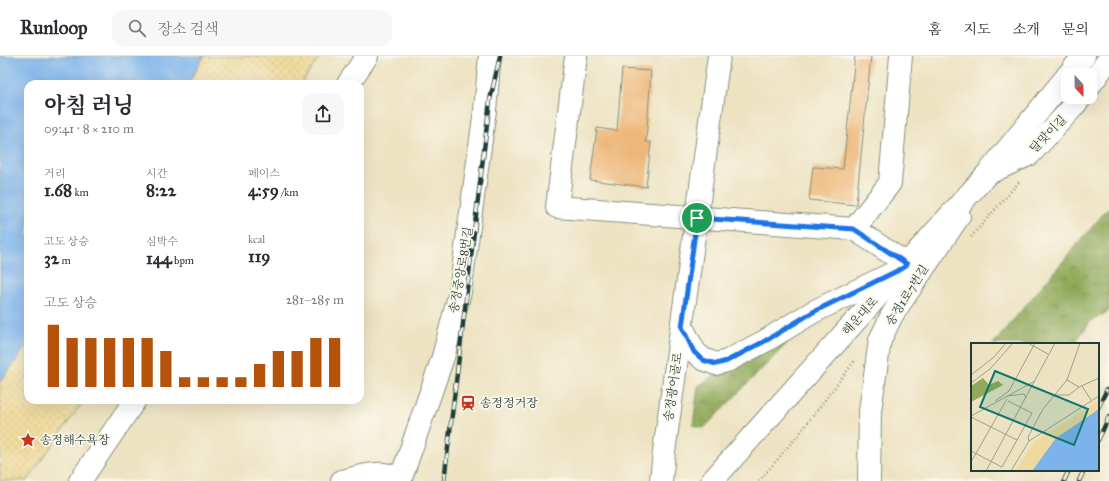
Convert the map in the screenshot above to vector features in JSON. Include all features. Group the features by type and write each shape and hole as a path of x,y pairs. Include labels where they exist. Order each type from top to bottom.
{"street":[{"path":"351,80 367,56"},
{"name":"송정중앙로8번길","path":"342,481 370,473 390,474 400,479 443,357 460,292 490,56"},
{"path":"576,56 557,208 854,229 905,266 813,312 765,341 727,361 716,364 703,360 694,352 682,327"},
{"name":"송정광어골로","path":"661,481 719,56"},
{"path":"854,229 890,183 901,56"},
{"name":"해운대로","path":"1074,68 1084,56"},
{"path":"1097,75 1109,59"},
{"name":"해운대로","path":"712,481 988,174 1061,84"},
{"name":"달맞이길","path":"988,174 1030,154 1075,104"},
{"name":"송정1로7번길","path":"869,481 870,411 880,340 892,315 988,174"},
{"path":"80,481 132,404"}],"path":[{"path":"968,241 1024,177"},
{"path":"759,481 800,434 859,355"}],"green space":[{"path":"1109,207 1109,311 1090,322 1075,343 994,343"},
{"path":"789,336 791,339 704,428 693,425 698,386 721,371"}],"sand":[{"path":"204,56 320,56 304,80 190,80"},
{"name":"송정해수욕장","path":"24,349 24,404 81,404 27,481 0,481 0,382"}],"water":[{"path":"0,56 204,56 190,80 24,80 24,349 0,382"}],"building":[{"path":"855,56 871,56 856,205 809,200 813,167 843,169"},
{"path":"622,69 651,71 646,142 651,142 646,187 590,180 597,128 617,131"}],"railway":[{"path":"444,481 490,100 500,56"},
{"path":"1099,406 1107,389"},
{"path":"1099,438 1109,417"},
{"path":"1064,481 1069,471"},
{"path":"1079,481 1084,471"}],"place":[{"name":"송정정거장","path":"468,403"},
{"name":"송정해수욕장","path":"28,440"}],"route":[{"path":"697,218 854,229 907,264 903,268 813,312 765,341 727,361 716,364 703,360 694,352 682,327 697,218"}]}
